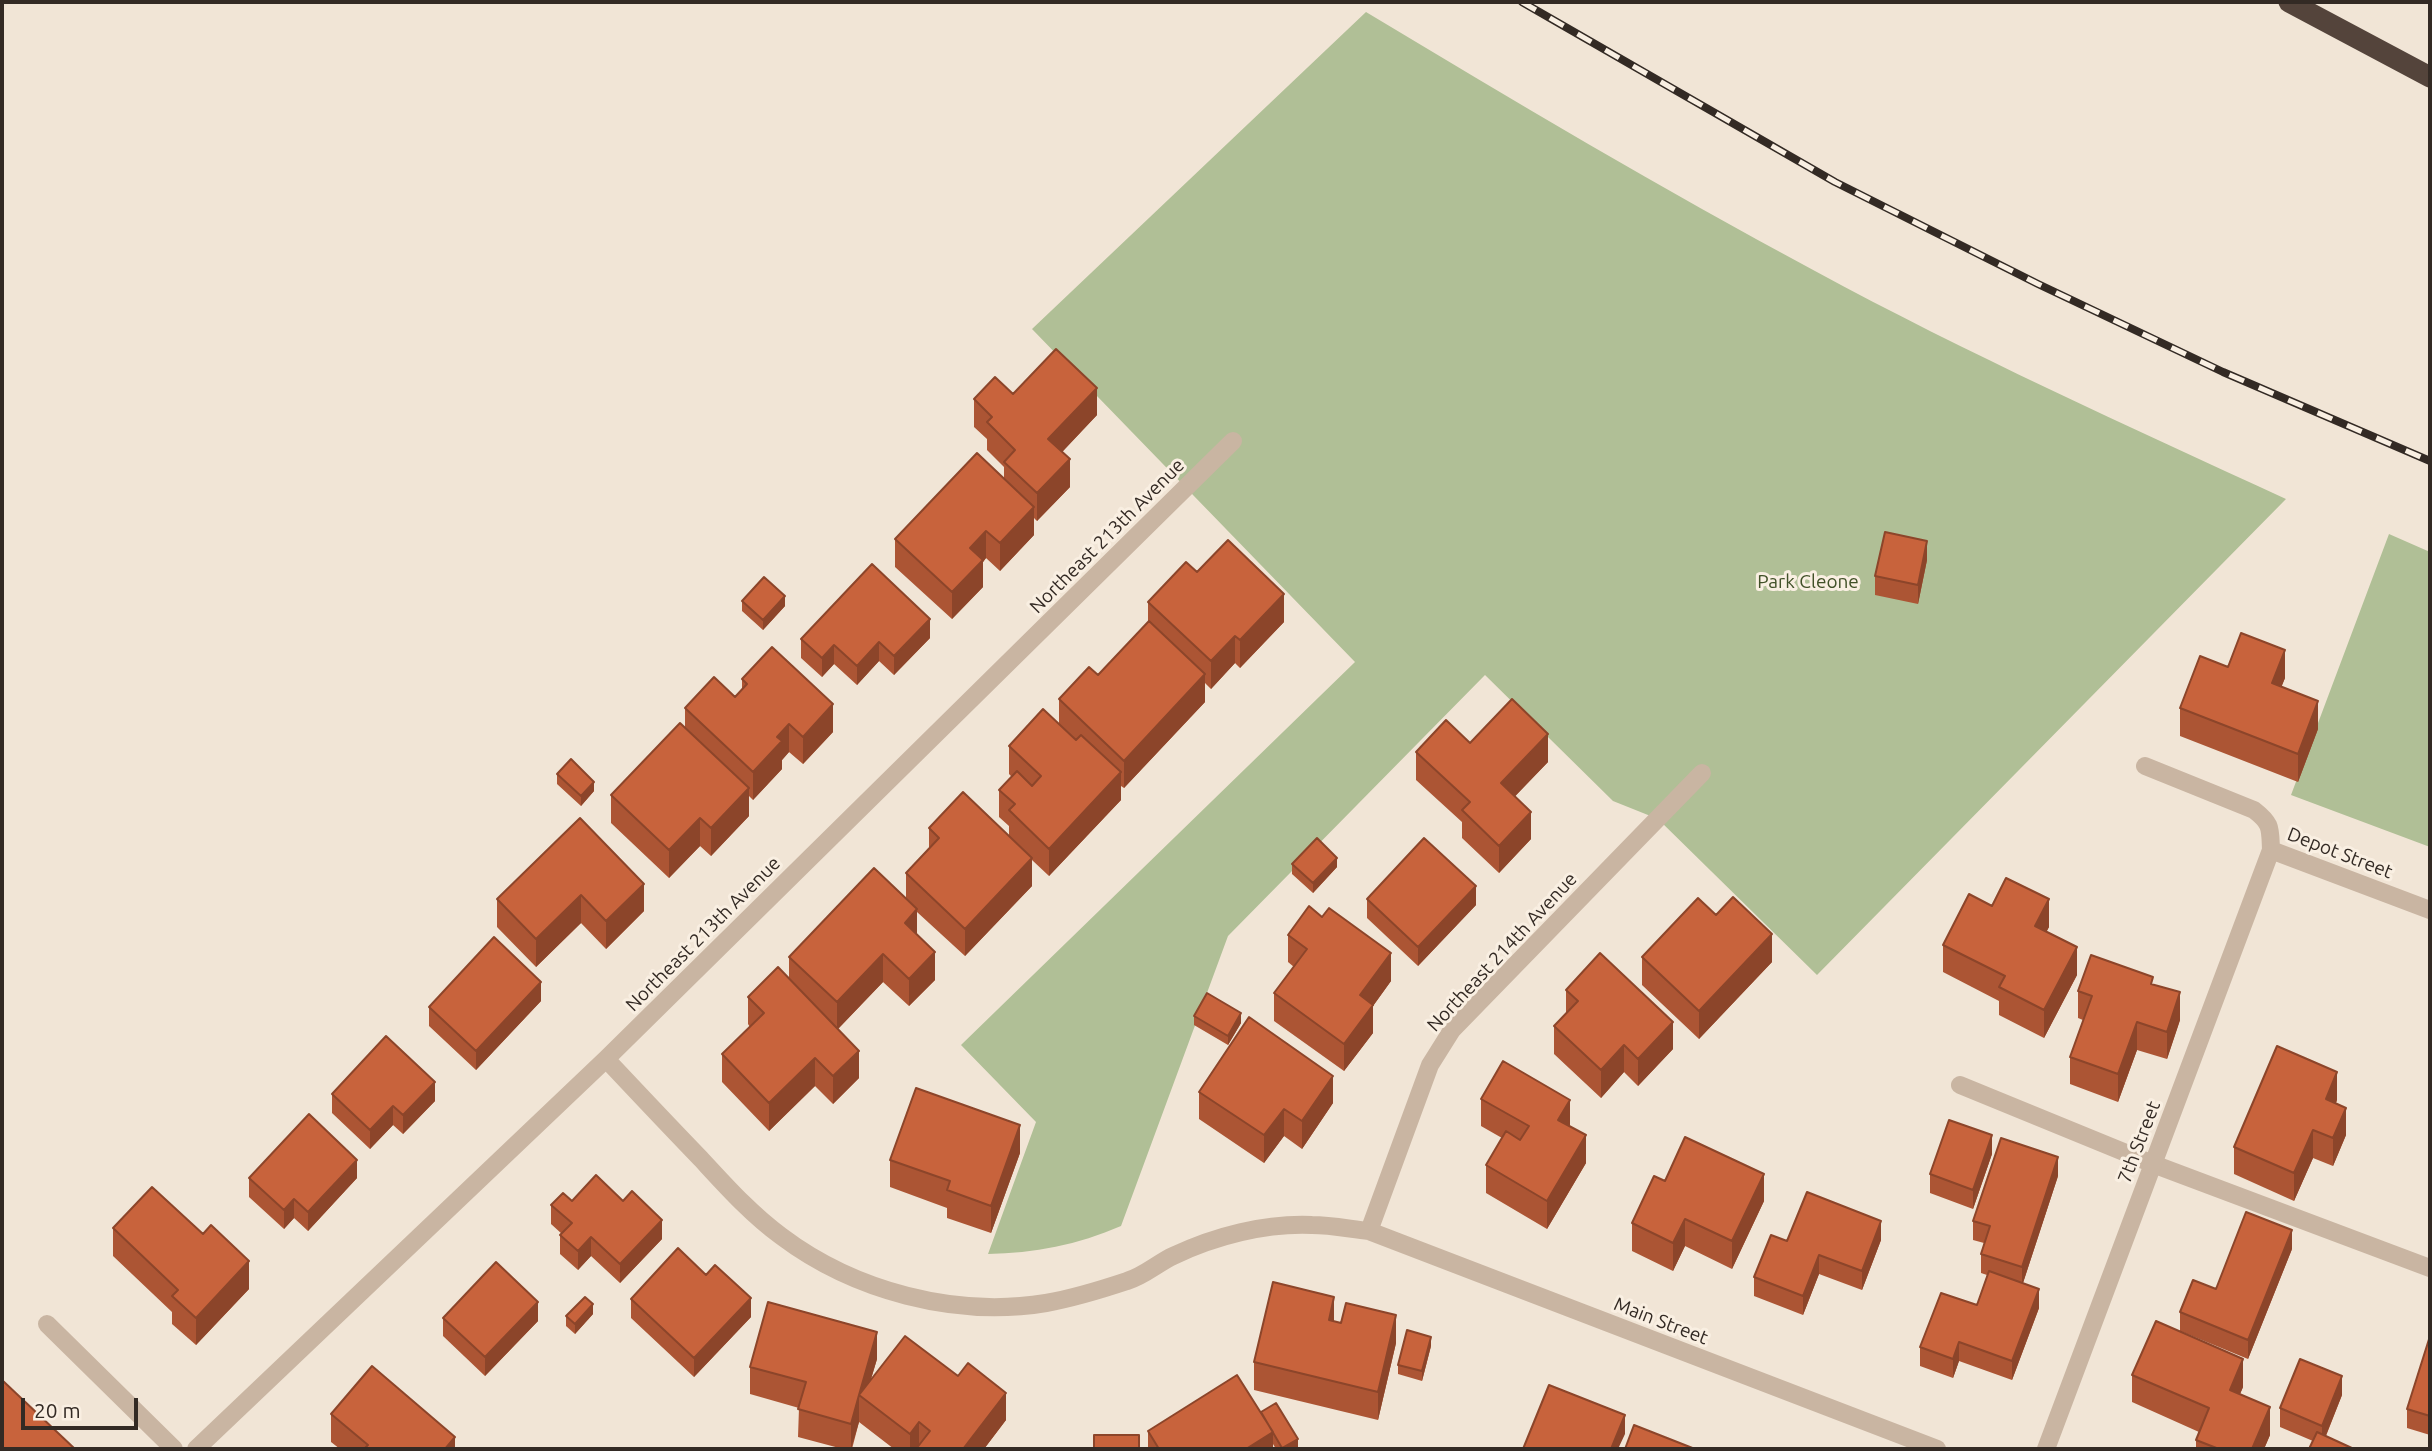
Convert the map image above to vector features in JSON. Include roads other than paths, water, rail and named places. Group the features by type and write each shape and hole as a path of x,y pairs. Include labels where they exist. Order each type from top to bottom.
{"highway":[{"path":"2289,2 2430,77"}],"street":[{"name":"Northeast 213th Avenue","path":"196,1449 606,1059 1233,441"},
{"name":"Depot Street","path":"2144,766 2254,810 2271,828 2272,850 2430,910"},
{"name":"Northeast 214th Avenue","path":"1369,1231 1430,1065 1452,1030 1702,774"},
{"name":"7th Street","path":"2046,1449 2272,850"},
{"name":"Main Street","path":"606,1059 746,1207 781,1237 821,1262 851,1276 906,1295 951,1304 997,1307 1044,1303 1089,1294 1134,1279 1172,1256 1229,1236 1264,1228 1310,1224 1369,1231 1937,1449"},
{"path":"1960,1085 2153,1164 2430,1268"},
{"path":"47,1324 174,1449"}],"railway":[{"path":"1522,2 1835,182 2038,284 2223,372 2430,461"}],"park label":[{"name":"Park Cleone","path":"1808,582"}]}
